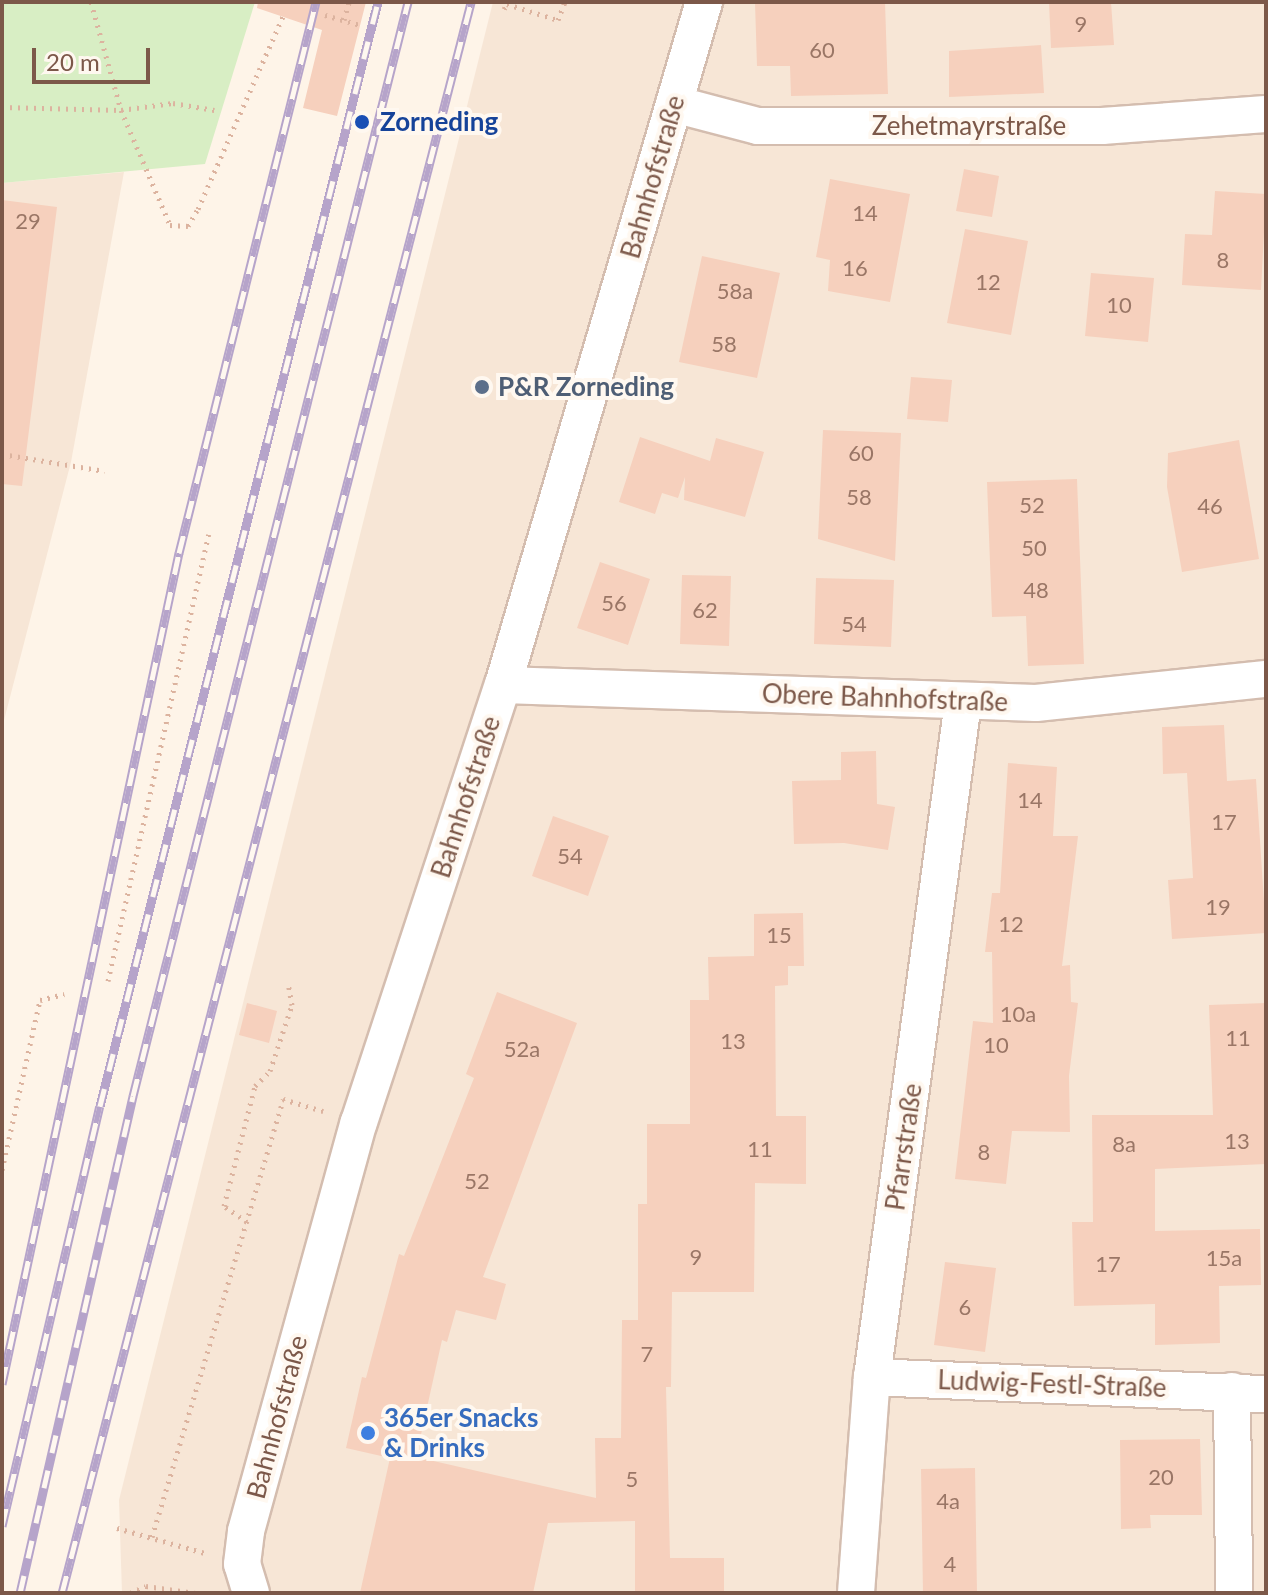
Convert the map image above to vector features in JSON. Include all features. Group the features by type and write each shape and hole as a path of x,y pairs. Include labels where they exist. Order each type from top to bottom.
{"street":[{"name":"Bahnhofstraße","path":"251,1593 242,1564 246,1531 354,1137 503,685 704,2"},
{"name":"Zehetmayrstraße","path":"674,104 758,126 1102,126 1266,114"},
{"name":"Obere Bahnhofstraße","path":"503,685 963,702 1093,700 1266,679"},
{"name":"Pfarrstraße","path":"856,1593 872,1377 963,702"},
{"name":"Ludwig-Festl-Straße","path":"872,1377 1249,1393 1234,1593"}],"path":[{"path":"91,2 121,110 170,225 188,226 283,16"},
{"path":"344,20 349,2"},
{"path":"504,9 507,4 558,20 565,2"},
{"path":"325,15 361,25"},
{"path":"2,107 121,110 173,103 214,110"},
{"path":"2,454 105,471"},
{"path":"108,981 209,534"},
{"path":"247,1222 224,1206 255,1086 270,1071 292,1005 288,983"},
{"path":"2,1170 40,1000 64,994"},
{"path":"152,1537 283,1099"},
{"path":"117,1528 214,1556"},
{"path":"130,1593 146,1586 196,1593"}],"shaded area":[{"path":"493,2 1266,2 1266,1593 122,1593 119,1500"},
{"path":"124,172 71,462 2,728 2,183"}],"green space":[{"path":"2,2 255,2 205,164 2,183"}],"building":[{"path":"258,2 366,2 337,116 303,108 322,30 257,8"},
{"path":"885,2 888,94 791,96 790,66 757,66 755,3"},
{"path":"1049,2 1111,2 1114,45 1051,48"},
{"path":"1041,45 1044,93 949,97 949,51"},
{"path":"964,169 999,176 992,217 956,211"},
{"path":"830,179 910,194 890,302 828,291 830,260 816,257"},
{"path":"1215,191 1266,194 1261,290 1182,285 1185,234 1212,235"},
{"path":"2,200 57,207 22,486 2,484"},
{"path":"965,229 1028,241 1011,335 947,323"},
{"path":"702,256 780,273 757,378 679,362"},
{"path":"1091,273 1154,278 1148,342 1085,336"},
{"path":"911,377 952,380 948,422 907,419"},
{"path":"823,430 901,433 895,561 818,539"},
{"path":"640,437 710,461 716,438 764,452 745,517 684,500 685,477 678,498 662,493 655,514 619,502"},
{"path":"1239,440 1259,559 1182,572 1167,487 1168,453"},
{"path":"1077,479 1084,664 1028,666 1026,616 992,617 987,482"},
{"path":"600,562 650,579 628,645 577,628"},
{"path":"682,575 731,576 729,646 680,644"},
{"path":"816,578 894,580 891,647 814,644"},
{"path":"1224,725 1227,781 1256,779 1266,933 1172,939 1168,880 1193,878 1187,773 1163,774 1162,727"},
{"path":"876,751 877,804 895,807 888,850 844,843 794,844 792,781 841,780 841,752"},
{"path":"1008,763 1057,767 1053,836 1078,836 1062,966 1070,965 1071,1002 1078,1003 1069,1076 1070,1132 1012,1131 1006,1184 955,1179 973,1021 993,1023 992,952 985,952 992,893 1000,893"},
{"path":"553,816 609,836 588,896 532,876"},
{"path":"803,913 804,966 788,966 788,985 775,986 776,1116 806,1116 806,1184 755,1183 754,1292 672,1292 671,1387 666,1387 670,1558 724,1558 724,1593 635,1593 635,1521 548,1523 533,1593 360,1593 390,1458 346,1448 362,1377 366,1378 399,1254 404,1256 474,1078 466,1074 497,992 577,1023 483,1277 506,1284 496,1320 456,1310 447,1342 442,1340 416,1457 596,1498 595,1438 621,1438 622,1320 638,1320 638,1204 647,1204 647,1124 690,1124 690,1000 709,1000 708,957 754,956 754,914"},
{"path":"247,1003 277,1011 269,1043 239,1035"},
{"path":"1266,1003 1266,1164 1155,1169 1155,1231 1260,1229 1261,1285 1219,1286 1220,1343 1155,1345 1155,1304 1074,1306 1072,1222 1093,1222 1092,1115 1213,1115 1209,1005"},
{"path":"945,1262 996,1268 985,1352 934,1345"},
{"path":"1200,1439 1202,1515 1150,1515 1151,1528 1121,1529 1120,1440"},
{"path":"975,1468 977,1593 923,1593 921,1469"}],"railway":[{"path":"2,1384 179,553 316,2"},
{"path":"2,1526 100,1106 378,2"},
{"path":"20,1593 133,1096 408,2"},
{"path":"62,1593 471,2"}],"place":[{"name":"Zorneding","path":"362,122"},
{"name":"P&R Zorneding","path":"482,387"},
{"name":"365er Snacks & Drinks","path":"368,1433"}]}
